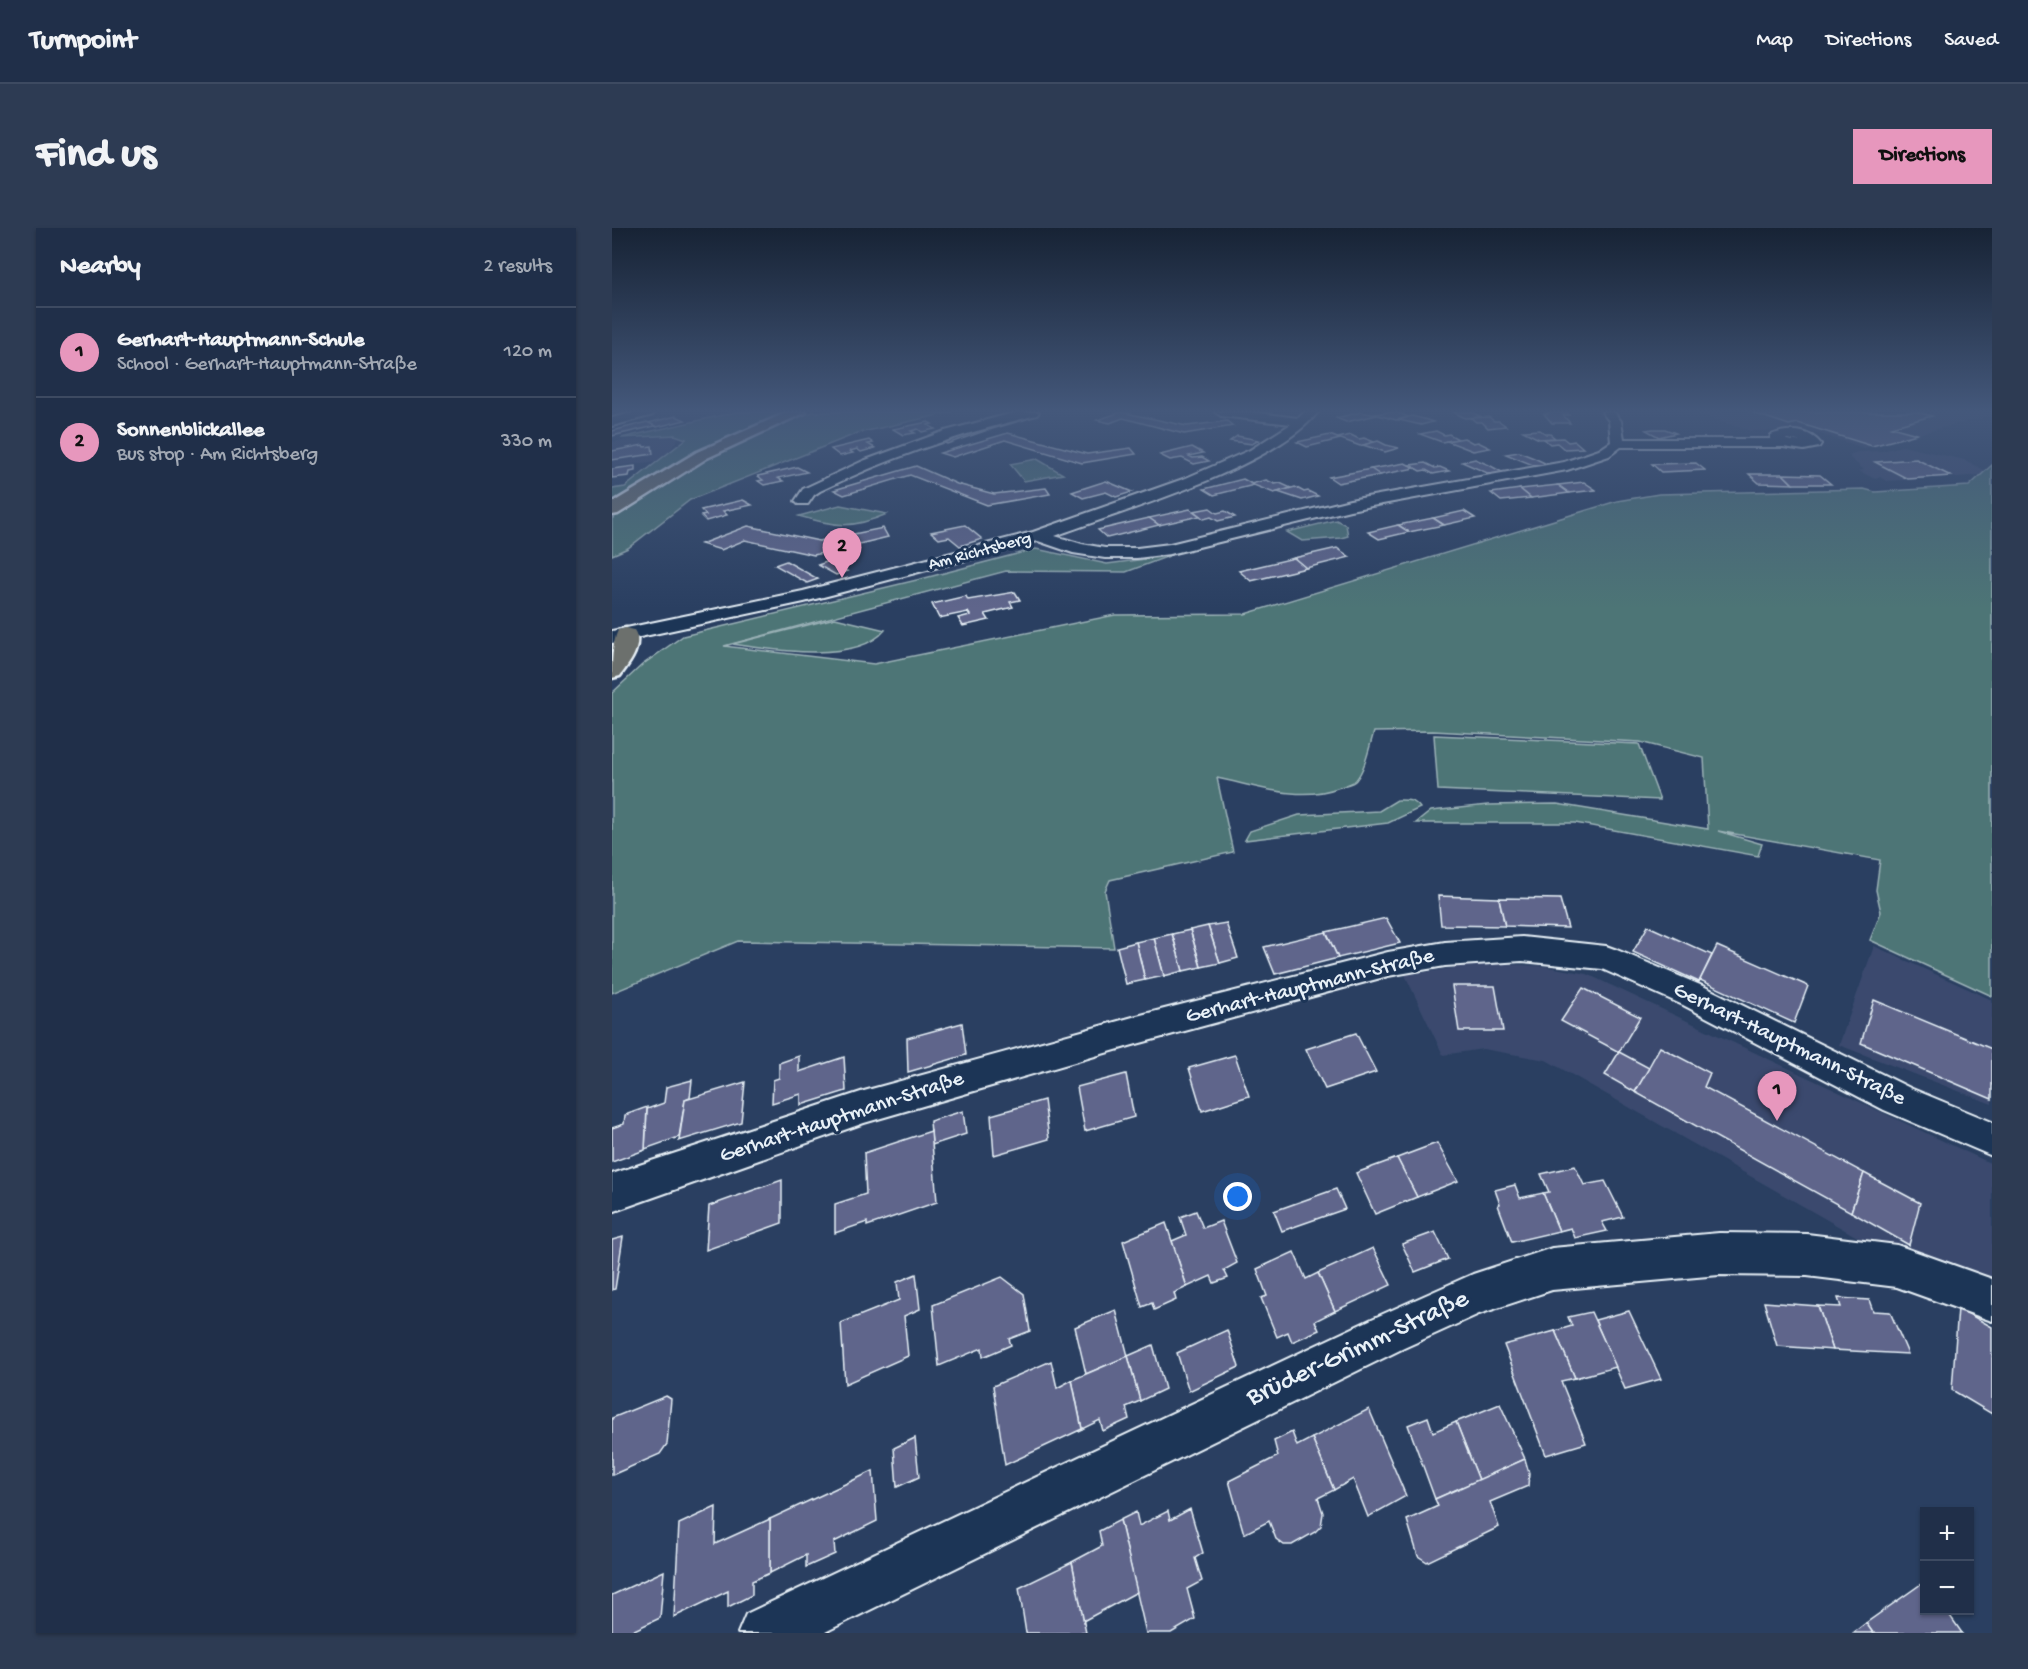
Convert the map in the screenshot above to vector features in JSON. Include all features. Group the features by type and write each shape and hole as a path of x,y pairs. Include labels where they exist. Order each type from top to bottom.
{"main road":[{"path":"612,510 665,478"},
{"path":"612,671 625,649 619,636"}],"street":[{"path":"803,501 808,492 837,478"},
{"name":"Am Richtsberg","path":"619,636 804,597 1039,536 1199,478"},
{"path":"1039,536 1079,549 1105,553 1137,553 1170,549 1350,505 1498,478"},
{"name":"Gerhart-Hauptmann-Straße","path":"612,1193 864,1107 1133,1031 1388,964 1445,954 1522,949 1606,958 1694,996 1896,1099 1992,1139"},
{"name":"Brüder-Grimm-Straße","path":"765,1633 1389,1333 1473,1295 1552,1269 1719,1254 1807,1255 1897,1266 1992,1300"}],"shaded area":[{"path":"1881,478 1948,478 1886,481"},
{"path":"1874,946 1992,1000 1992,1104 1839,1045"},
{"path":"1487,963 1544,966 1587,974 1992,1164 1992,1288 1866,1242 1546,1060 1483,1049 1443,1055 1405,975"}],"green space":[{"path":"637,478 654,478 612,503 612,489 625,487"},
{"path":"675,478 746,478 690,500 628,548 612,555 612,519"},
{"path":"1021,478 1043,478 1024,481"},
{"path":"1978,478 1992,478 1992,996 1870,940 1881,912 1876,890 1880,860 1718,831 1762,844 1758,856 1575,823 1416,823 1431,811 1488,805 1557,804 1708,829 1704,758 1640,742 1433,731 1374,732 1365,763 1356,780 1325,792 1278,792 1217,778 1233,852 1110,880 1105,891 1114,948 738,941 612,993 612,693 642,665 683,636 1036,549 1107,564 1169,556 1126,572 1006,571 724,646 874,664 1115,615 1245,614 1617,501 1659,494 1864,489 1875,492 1969,486"},
{"path":"840,505 887,514 863,522 843,525 799,516"},
{"path":"1336,520 1346,525 1348,536 1302,541 1287,532"},
{"path":"835,618 885,630 872,641 835,651 791,651 733,644"},
{"path":"1434,735 1639,744 1660,800 1438,790"},
{"path":"1397,800 1407,800 1420,808 1388,823 1245,840 1250,831 1299,815 1379,811"}],"building":[{"path":"760,478 780,478 778,478 783,481 764,485 758,481 763,480"},
{"path":"876,478 902,478 844,495 834,490"},
{"path":"917,478 942,478 994,494 1046,488 1050,494 987,505"},
{"path":"1330,478 1367,478 1338,483"},
{"path":"1753,478 1787,478 1793,484 1759,483"},
{"path":"1787,478 1823,478 1831,484 1793,484"},
{"path":"1243,479 1254,485 1214,495 1204,489"},
{"path":"1266,480 1291,488 1274,493 1251,484"},
{"path":"1106,481 1132,492 1116,497 1106,492 1083,498 1072,492"},
{"path":"1584,482 1596,490 1569,493 1558,485"},
{"path":"1558,485 1569,493 1531,498 1520,489"},
{"path":"1295,487 1318,496 1302,500 1278,492"},
{"path":"1520,489 1531,498 1501,501 1491,493"},
{"path":"743,500 752,505 723,511 727,515 706,521 701,516 706,515 701,510"},
{"path":"1210,508 1217,513 1225,511 1235,517 1218,521 1211,517 1204,519 1194,511"},
{"path":"1190,509 1200,516 1159,525 1149,518"},
{"path":"1464,511 1475,518 1444,525 1433,518"},
{"path":"1149,518 1159,525 1107,538 1098,530"},
{"path":"1433,518 1444,525 1409,532 1398,525"},
{"path":"965,525 982,539 960,546 949,537 939,539 931,532"},
{"path":"1398,525 1409,532 1379,539 1368,532"},
{"path":"748,526 819,541 883,528 888,537 814,555 745,540 721,550 701,544"},
{"path":"1337,548 1350,557 1306,568 1294,558"},
{"path":"1294,558 1306,568 1251,581 1239,571"},
{"path":"786,561 818,579 807,583 775,565"},
{"path":"829,561 847,571 836,575 818,565"},
{"path":"1015,592 1020,600 1010,602 1013,607 985,614 989,620 963,626 958,618 970,615 968,612 939,618 932,604 966,596 968,600"},
{"path":"1438,896 1499,898 1505,926 1441,925"},
{"path":"1499,898 1560,899 1568,928 1505,926"},
{"path":"1386,918 1400,943 1338,958 1326,932"},
{"path":"1226,923 1238,958 1220,963 1208,926"},
{"path":"1208,926 1220,963 1201,967 1190,930"},
{"path":"1648,926 1712,955 1699,982 1633,952"},
{"path":"1190,930 1201,967 1183,971 1172,934"},
{"path":"1326,932 1338,958 1275,974 1264,947"},
{"path":"1172,934 1183,971 1164,976 1154,938"},
{"path":"1154,938 1164,976 1145,980 1136,942"},
{"path":"1136,942 1145,980 1126,984 1117,947"},
{"path":"1717,946 1808,986 1794,1023 1700,980"},
{"path":"1452,986 1495,986 1503,1031 1459,1031"},
{"path":"1583,988 1640,1017 1619,1052 1561,1021"},
{"path":"1874,1000 1992,1049 1992,1099 1861,1043"},
{"path":"962,1023 966,1055 908,1072 907,1038"},
{"path":"1356,1033 1376,1072 1325,1089 1306,1049"},
{"path":"1660,1047 1710,1073 1704,1087 1864,1173 1851,1212 1635,1092"},
{"path":"1619,1052 1649,1068 1635,1092 1605,1075"},
{"path":"1235,1055 1249,1096 1202,1111 1189,1068"},
{"path":"799,1056 799,1072 844,1057 846,1091 801,1105 801,1094 772,1103 773,1080 779,1078 779,1063"},
{"path":"1126,1074 1134,1117 1085,1131 1077,1087"},
{"path":"692,1080 690,1098 685,1100 679,1137 645,1149 647,1109 664,1103 666,1087"},
{"path":"745,1082 741,1122 679,1141 685,1100"},
{"path":"1044,1100 1049,1139 994,1155 991,1115"},
{"path":"647,1107 645,1150 612,1162 612,1128 624,1124 625,1115"},
{"path":"963,1111 966,1134 932,1145 930,1121"},
{"path":"931,1131 937,1202 867,1226 867,1222 835,1233 835,1204 866,1194 864,1153"},
{"path":"1437,1143 1458,1181 1417,1197 1397,1158"},
{"path":"1397,1158 1417,1197 1375,1214 1356,1173"},
{"path":"1575,1166 1584,1185 1605,1181 1623,1217 1602,1222 1607,1231 1575,1238 1571,1228 1559,1231 1543,1193 1549,1192 1541,1174"},
{"path":"1864,1173 1920,1203 1909,1245 1851,1212"},
{"path":"782,1180 782,1223 706,1250 709,1206"},
{"path":"1515,1185 1520,1198 1543,1193 1559,1231 1512,1242 1498,1205 1500,1204 1495,1190"},
{"path":"1336,1189 1345,1209 1282,1231 1274,1211"},
{"path":"1196,1211 1203,1228 1221,1221 1237,1263 1224,1270 1228,1278 1214,1283 1211,1276 1187,1287 1172,1241 1186,1235 1180,1217"},
{"path":"1166,1223 1187,1287 1174,1293 1176,1300 1154,1310 1152,1303 1142,1307 1123,1241"},
{"path":"1435,1232 1448,1259 1415,1272 1402,1244"},
{"path":"623,1237 615,1289 612,1290 612,1240"},
{"path":"1373,1248 1391,1285 1335,1311 1318,1273"},
{"path":"1294,1252 1306,1279 1318,1273 1335,1311 1315,1321 1319,1330 1292,1342 1288,1332 1277,1337 1261,1298 1267,1296 1257,1269"},
{"path":"916,1274 920,1309 904,1316 908,1356 845,1384 841,1323 899,1300 897,1282"},
{"path":"1002,1277 1024,1294 1030,1331 1009,1339 1011,1345 983,1357 982,1348 939,1366 933,1305"},
{"path":"1838,1298 1869,1300 1873,1311 1890,1312 1908,1354 1833,1350 1818,1306 1841,1307"},
{"path":"1764,1302 1818,1306 1833,1350 1777,1346"},
{"path":"1958,1308 1992,1327 1992,1414 1952,1390"},
{"path":"1116,1310 1128,1356 1086,1374 1075,1327"},
{"path":"1629,1311 1661,1379 1625,1389 1595,1320"},
{"path":"1591,1312 1616,1367 1575,1378 1555,1331 1572,1326 1568,1317"},
{"path":"1227,1330 1239,1367 1189,1391 1177,1353"},
{"path":"1555,1331 1575,1378 1561,1381 1586,1443 1546,1455 1504,1345"},
{"path":"1153,1345 1165,1389 1140,1401 1128,1356"},
{"path":"1128,1356 1140,1401 1126,1407 1129,1419 1103,1431 1100,1420 1082,1429 1072,1380"},
{"path":"1051,1361 1057,1388 1072,1380 1082,1429 1005,1465 993,1386"},
{"path":"666,1396 671,1399 667,1444 660,1454 612,1475 612,1418"},
{"path":"1500,1404 1525,1459 1479,1480 1456,1422"},
{"path":"1369,1409 1406,1496 1368,1517 1353,1479 1334,1490 1312,1438"},
{"path":"1428,1417 1433,1432 1456,1422 1479,1480 1435,1499 1408,1425"},
{"path":"1292,1432 1297,1446 1312,1438 1334,1490 1318,1498 1323,1513 1321,1526 1292,1545 1284,1545 1276,1539 1269,1521 1244,1534 1229,1481 1278,1456 1274,1441"},
{"path":"915,1438 919,1477 897,1487 894,1448"},
{"path":"1525,1459 1529,1473 1528,1486 1490,1502 1499,1527 1427,1562 1418,1556 1407,1520 1438,1506 1435,1499"},
{"path":"873,1471 877,1521 834,1542 835,1554 806,1567 806,1555 770,1573 770,1519"},
{"path":"716,1507 715,1544 770,1519 770,1573 752,1581 752,1595 728,1607 728,1591 674,1617 679,1524"},
{"path":"1190,1509 1203,1553 1195,1558 1202,1581 1187,1589 1195,1619 1171,1633 1146,1633 1120,1520 1136,1512 1139,1526 1168,1511 1170,1520"},
{"path":"1120,1520 1137,1592 1083,1621 1072,1562 1102,1546 1099,1531"},
{"path":"1072,1562 1086,1633 1026,1633 1019,1588"},
{"path":"664,1571 660,1618 628,1633 612,1633 612,1595"},
{"path":"1920,1585 1920,1615 1949,1615 1962,1633 1873,1633 1866,1623"},
{"path":"1866,1623 1873,1633 1853,1633"}],"place":[{"name":"Sonnenblickallee","path":"842,578"},
{"name":"Gerhart-Hauptmann-Schule","path":"1777,1121"}]}
